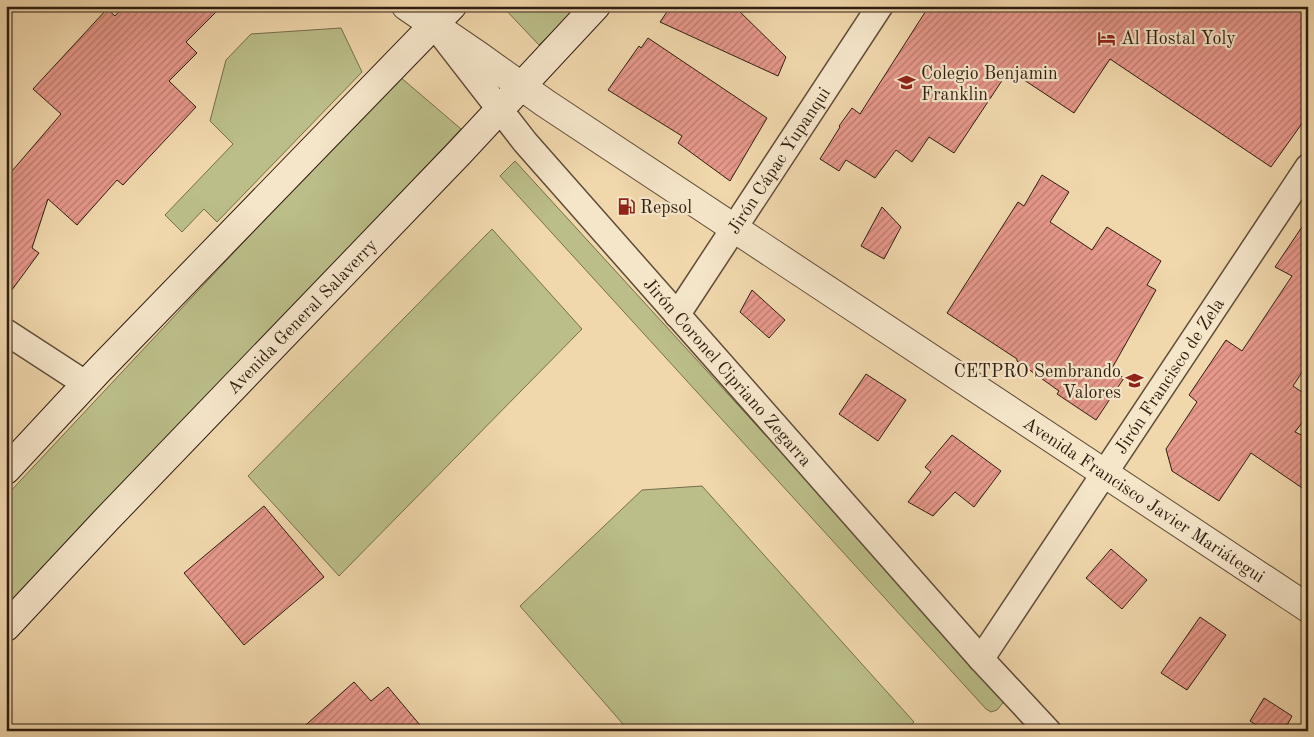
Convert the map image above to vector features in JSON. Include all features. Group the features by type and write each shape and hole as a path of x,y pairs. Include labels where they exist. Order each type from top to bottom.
{"main road":[{"name":"Avenida Francisco Javier Mariátegui","path":"406,6 433,11 521,86 1308,608"},
{"name":"Avenida General Salaverry","path":"6,627 596,6"},
{"path":"6,470 433,11"}],"street":[{"name":"Jirón Cápac Yupanqui","path":"677,315 880,6"},
{"name":"Jirón Coronel Cipriano Zegarra","path":"433,11 525,142 981,659 1048,731"},
{"name":"Jirón Francisco de Zela","path":"981,659 1308,167"},
{"path":"6,332 86,384"}],"green space":[{"path":"502,6 579,6 539,45"},
{"path":"341,28 362,72 217,222 204,209 182,232 165,215 233,144 210,121 226,60 251,34"},
{"path":"399,76 461,129 6,612 6,496"},
{"path":"515,161 1002,694 1006,699 997,710 991,712 986,709 500,176"},
{"path":"492,229 582,329 339,576 248,476"},
{"path":"702,486 914,722 904,731 629,731 520,606 642,490"}],"building":[{"path":"124,6 222,6 186,42 197,53 169,81 196,107 123,185 117,180 77,225 48,199 32,248 39,253 6,298 6,178 61,114 33,89 107,9 115,16"},
{"path":"671,6 734,6 786,57 778,76 660,22"},
{"path":"929,6 1298,6 1308,14 1308,115 1271,167 1110,59 1074,113 1009,70 954,153 929,137 912,162 896,150 875,178 846,160 839,171 820,159 852,108 860,114"},
{"path":"648,38 767,118 730,181 678,143 682,136 608,90 639,46 641,48"},
{"path":"1042,175 1069,192 1050,222 1092,250 1107,227 1161,261 1147,285 1156,290 1111,370 1124,378 1096,420 1057,394 1059,391 1017,361 1017,359 947,313 1018,202 1024,206"},
{"path":"882,207 901,227 884,259 861,246"},
{"path":"1308,218 1308,363 1293,386 1308,396 1308,415 1295,432 1308,438 1308,492 1251,453 1219,501 1172,471 1166,449 1197,402 1189,395 1226,340 1242,351 1292,276 1275,267"},
{"path":"752,290 785,320 769,338 740,312"},
{"path":"866,374 906,400 878,441 839,414"},
{"path":"952,435 1001,471 974,507 955,492 933,516 908,502 931,472 925,467"},
{"path":"264,506 324,577 244,645 184,573"},
{"path":"1111,549 1147,580 1122,609 1086,578"},
{"path":"1200,617 1226,635 1187,690 1161,673"},
{"path":"354,682 371,701 388,687 425,731 299,731"},
{"path":"1264,698 1292,716 1284,731 1266,731 1250,721"}],"place":[{"name":"Al Hostal Yoly","path":"1107,38"},
{"name":"Colegio Benjamin Franklin","path":"907,83"},
{"name":"Repsol","path":"626,207"},
{"name":"CETPRO Sembrando Valores","path":"1135,381"}]}
